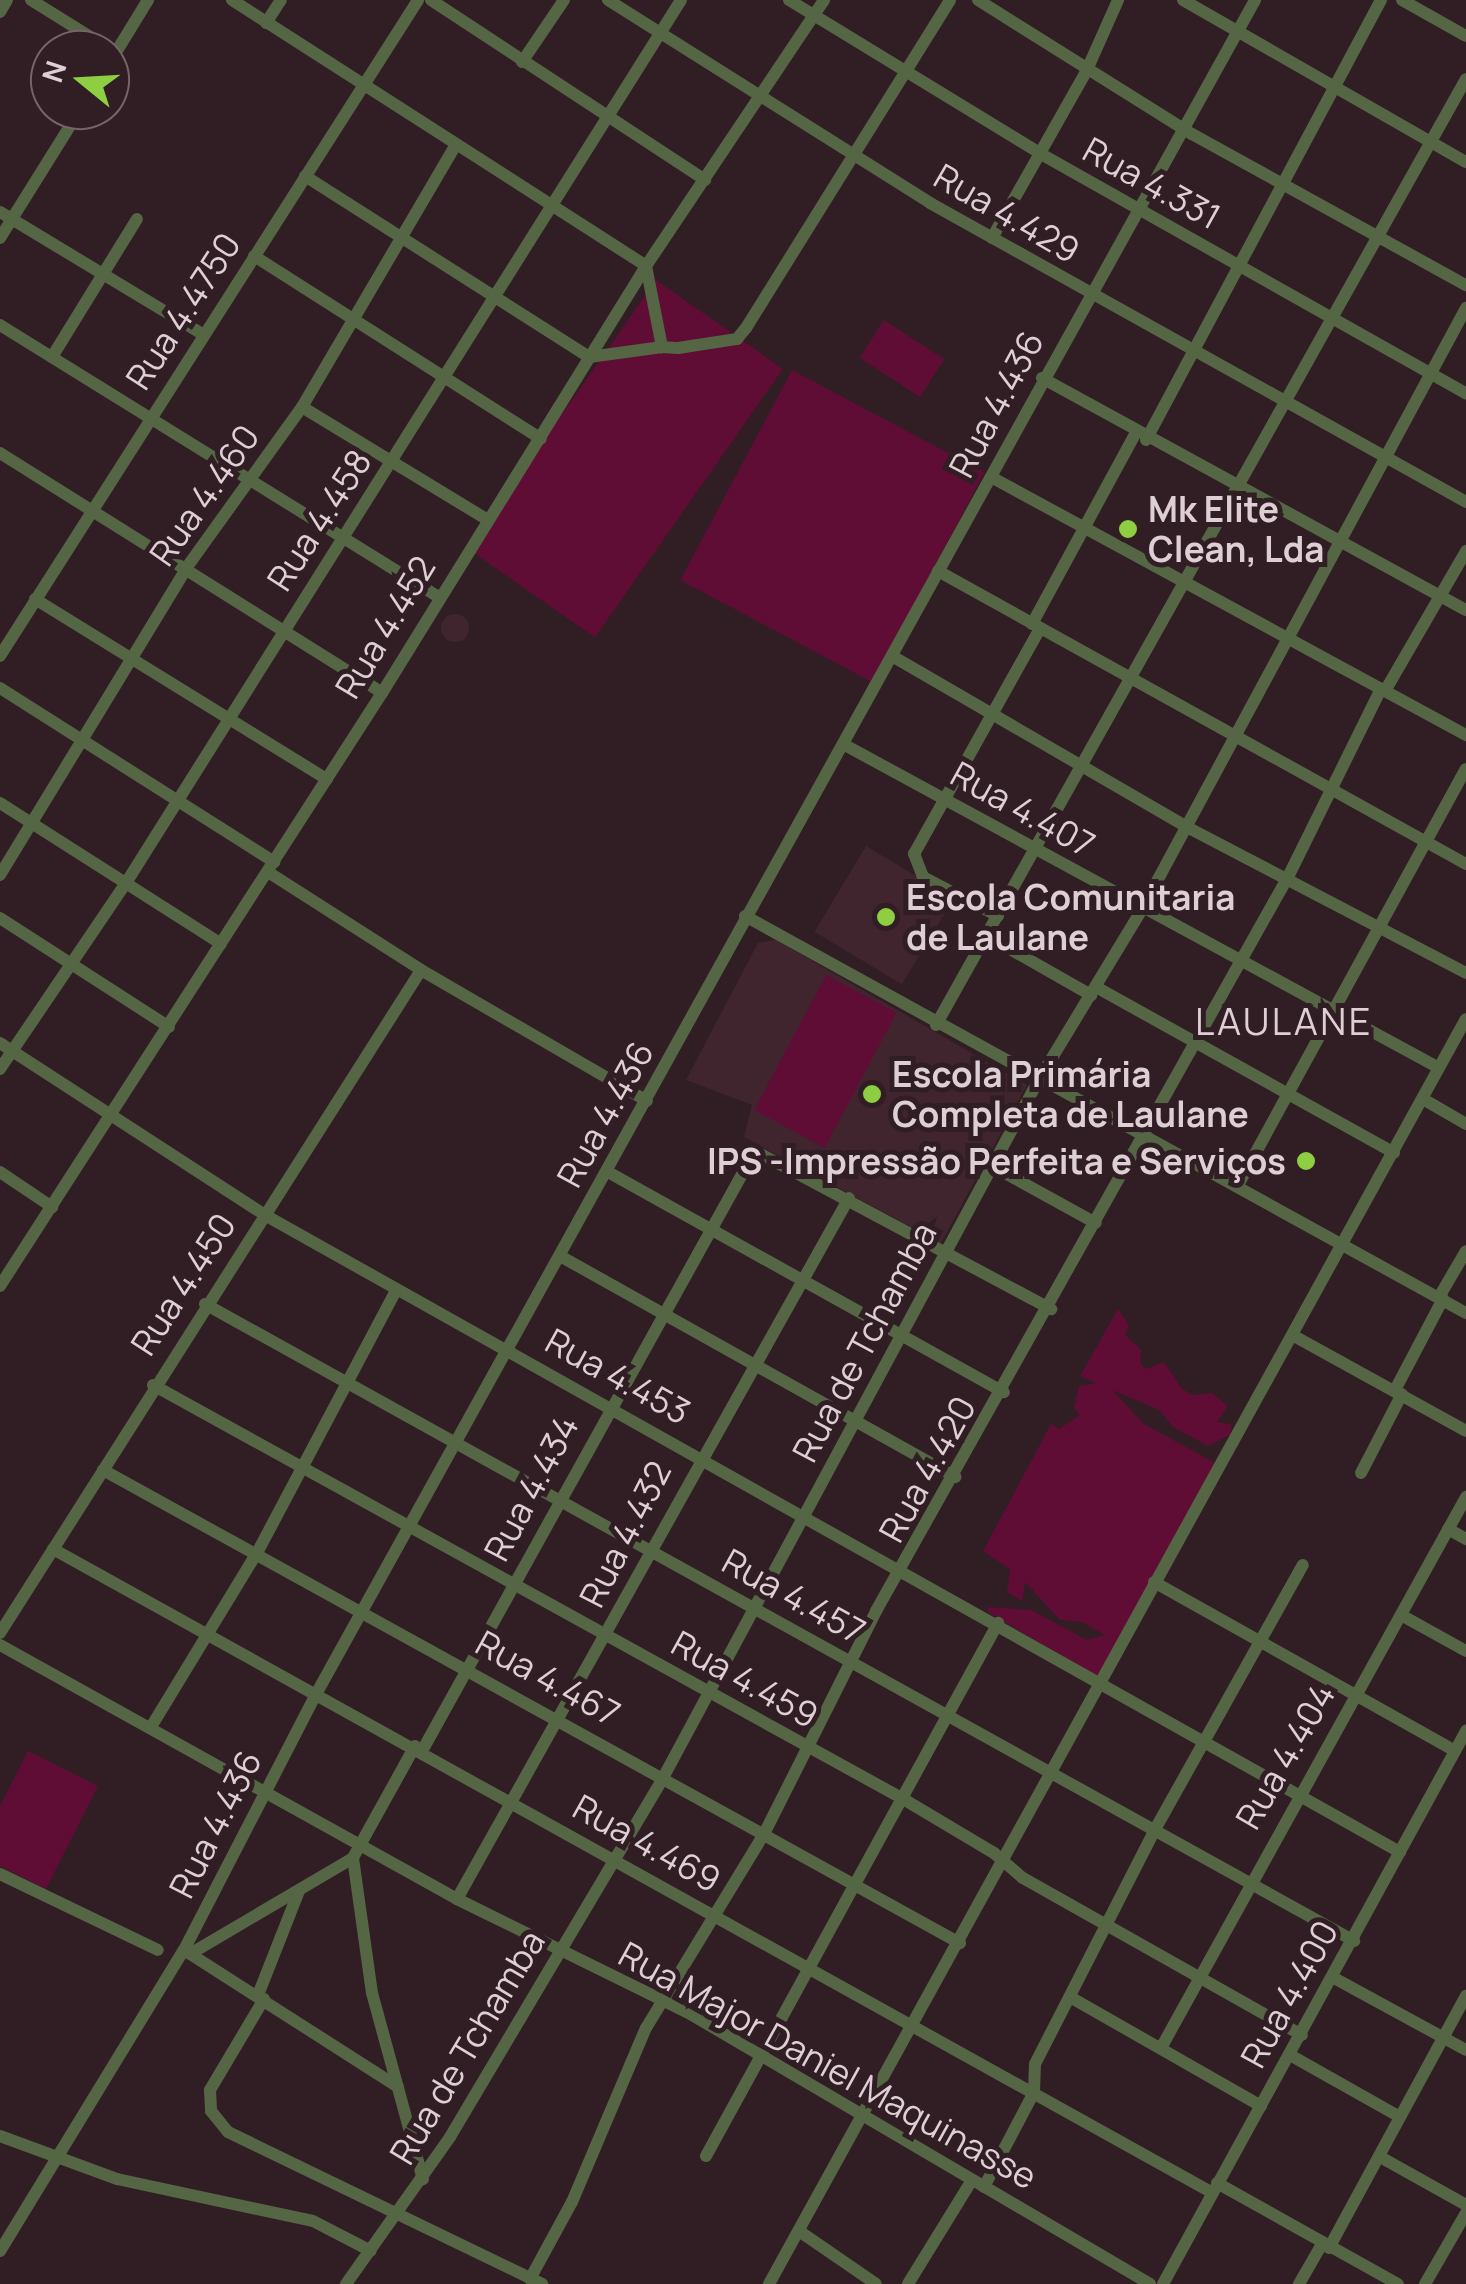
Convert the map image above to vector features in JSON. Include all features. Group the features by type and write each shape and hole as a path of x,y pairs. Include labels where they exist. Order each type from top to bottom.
{"street":[{"path":"0,12 7,0"},
{"path":"31,0 73,30"},
{"path":"130,30 148,0"},
{"path":"232,0 360,86 646,266 662,347"},
{"path":"266,23 281,0"},
{"name":"Rua 4.4750","path":"0,656 418,0"},
{"path":"430,0 611,115 704,180"},
{"path":"522,62 564,0"},
{"name":"Rua 4.429","path":"608,0 1091,296 1386,462 1466,502"},
{"name":"Rua 4.458","path":"0,1069 6,1047 74,964 225,717 446,378 549,204 611,115 682,0"},
{"path":"789,0 814,16"},
{"name":"Rua 4.452","path":"0,1286 113,1117 382,693 437,596 646,266 824,0"},
{"path":"305,176 589,357 662,347 706,347 737,339 950,0"},
{"path":"978,0 1086,72 1466,285"},
{"path":"992,238 1086,72 1118,0"},
{"path":"1183,0 1466,162"},
{"name":"Rua 4.436","path":"0,2251 187,1952 315,1696 1254,0"},
{"path":"998,916 923,877 914,854 994,713 1082,526 1141,437 1240,266 1278,182 1381,0"},
{"path":"1402,0 1466,36"},
{"name":"Rua 4.331","path":"814,16 1140,212 1466,393"},
{"path":"936,1026 1034,850 1086,766 1234,485 1332,321 1466,78"},
{"path":"0,238 6,216 66,130"},
{"name":"Rua 4.460","path":"0,876 85,743 187,566 302,408 406,238 455,146"},
{"path":"6,216 100,277 204,335"},
{"path":"52,357 137,219"},
{"path":"254,256 356,316 540,438"},
{"name":"Rua de Tchamba","path":"346,2284 423,2179 664,1776 1038,1082 1142,909 1231,734 1386,462 1466,308"},
{"path":"0,325 437,596"},
{"path":"1042,378 1141,437 1466,610"},
{"path":"302,408 394,458 486,519"},
{"path":"0,454 187,566 382,693"},
{"path":"991,477 1466,735"},
{"name":"Rua 4.420","path":"536,2282 662,1999 764,1834 850,1662 905,1570 1143,1132 1242,960 1383,690 1466,552"},
{"path":"938,571 1466,864"},
{"path":"35,599 327,779"},
{"path":"892,656 1183,825 1289,874 1466,973"},
{"path":"0,688 176,802 421,970 647,1100"},
{"name":"Rua 4.407","path":"842,744 1439,1068"},
{"path":"1238,1185 1336,1013 1466,769"},
{"path":"0,803 221,944"},
{"path":"745,916 936,1026 1038,1082 1143,1132 1466,1312"},
{"path":"0,918 169,1028"},
{"path":"986,936 1196,1043 1394,1153"},
{"name":"Rua 4.450","path":"0,1633 153,1385 421,970"},
{"path":"770,2284 960,1943 1100,1678 1346,1243 1466,1018"},
{"name":"Rua 4.453","path":"6,1047 263,1214 396,1291 507,1348 1100,1678 1400,1852"},
{"path":"1423,1099 1466,1124"},
{"name":"Rua 4.434","path":"352,1858 469,1670 609,1405 755,1151 849,1198"},
{"path":"994,1166 1096,1223"},
{"path":"0,1172 52,1207"},
{"path":"608,1172 1004,1392"},
{"path":"849,1198 1050,1309"},
{"name":"Rua 4.432","path":"456,1900 607,1636 699,1455 849,1198"},
{"path":"1361,1472 1466,1251"},
{"path":"560,1256 956,1478"},
{"path":"151,1727 257,1553 396,1291"},
{"name":"Rua 4.457","path":"205,1304 1052,1773 1153,1833 1354,1940"},
{"path":"1294,1336 1466,1430"},
{"name":"Rua 4.459","path":"153,1385 905,1800 1110,1926 1302,2035"},
{"name":"Rua 4.467","path":"104,1470 858,1882 960,1943"},
{"name":"Rua 4.404","path":"1161,2048 1247,1883 1466,1497"},
{"path":"1448,1529 1466,1539"},
{"name":"Rua 4.469","path":"52,1549 315,1696 419,1748 913,2026 1398,2284"},
{"path":"908,2284 978,2184 1034,2092 1035,2064 1110,1926 1153,1833 1303,1565"},
{"path":"1154,1582 1354,1698 1455,1751"},
{"path":"1401,1615 1466,1651"},
{"path":"706,2156 905,1800 998,1624"},
{"name":"Rua Major Daniel Maquinasse","path":"0,1644 363,1843 456,1900 662,1999 1150,2284"},
{"name":"Rua 4.400","path":"1162,2284 1334,1978 1466,1731"},
{"path":"398,2087 187,1952 352,1858 363,1949 423,2179"},
{"path":"0,1874 158,1950"},
{"path":"298,1891 260,1997 219,2072 209,2101 228,2132 264,2154 400,2214 536,2282"},
{"path":"1334,1978 1466,2050"},
{"path":"1299,2284 1382,2158 1466,1996"},
{"path":"1070,1997 1261,2106"},
{"path":"1290,2055 1400,2118"},
{"path":"0,2136 55,2158 203,2202 285,2213 372,2251"},
{"path":"1382,2158 1466,2204"},
{"path":"1425,2284 1466,2213"},
{"path":"798,2231 876,2284"}],"shaded area":[{"path":"656,280 783,369 595,638 468,549"},
{"path":"884,320 944,359 920,397 859,358"},
{"path":"792,370 984,472 873,682 680,580"},
{"path":"455,614 465,618 469,628 465,638 455,642 445,638 441,628 445,618"},
{"name":"Escola Comunitaria de Laulane","path":"866,846 953,899 902,984 814,932"},
{"name":"Escola Primária Completa de Laulane","path":"776,940 1027,1085 941,1243 744,1137 752,1105 686,1080 758,943"},
{"path":"826,975 897,1013 825,1148 754,1110"},
{"path":"1118,1309 1129,1325 1125,1335 1141,1350 1140,1363 1146,1369 1164,1362 1182,1389 1193,1395 1212,1393 1228,1406 1217,1422 1231,1424 1231,1434 1208,1446 1173,1427 1159,1410 1112,1390 1144,1424 1215,1463 1097,1677 988,1612 988,1607 1031,1610 1087,1640 1105,1635 1082,1622 1060,1620 1025,1582 1022,1601 1007,1592 1010,1569 983,1551 1051,1424 1059,1429 1080,1415 1074,1408 1079,1386 1096,1383 1080,1376"},
{"path":"28,1751 98,1786 46,1889 0,1866 0,1806"}],"place":[{"name":"Mk Elite Clean, Lda","path":"1128,529"},
{"name":"Escola Comunitaria de Laulane","path":"886,917"},
{"name":"Escola Primária Completa de Laulane","path":"872,1094"},
{"name":"IPS -Impressão Perfeita e Serviços","path":"1306,1161"}],"district":[{"name":"LAULANE","path":"1284,1021"}]}
